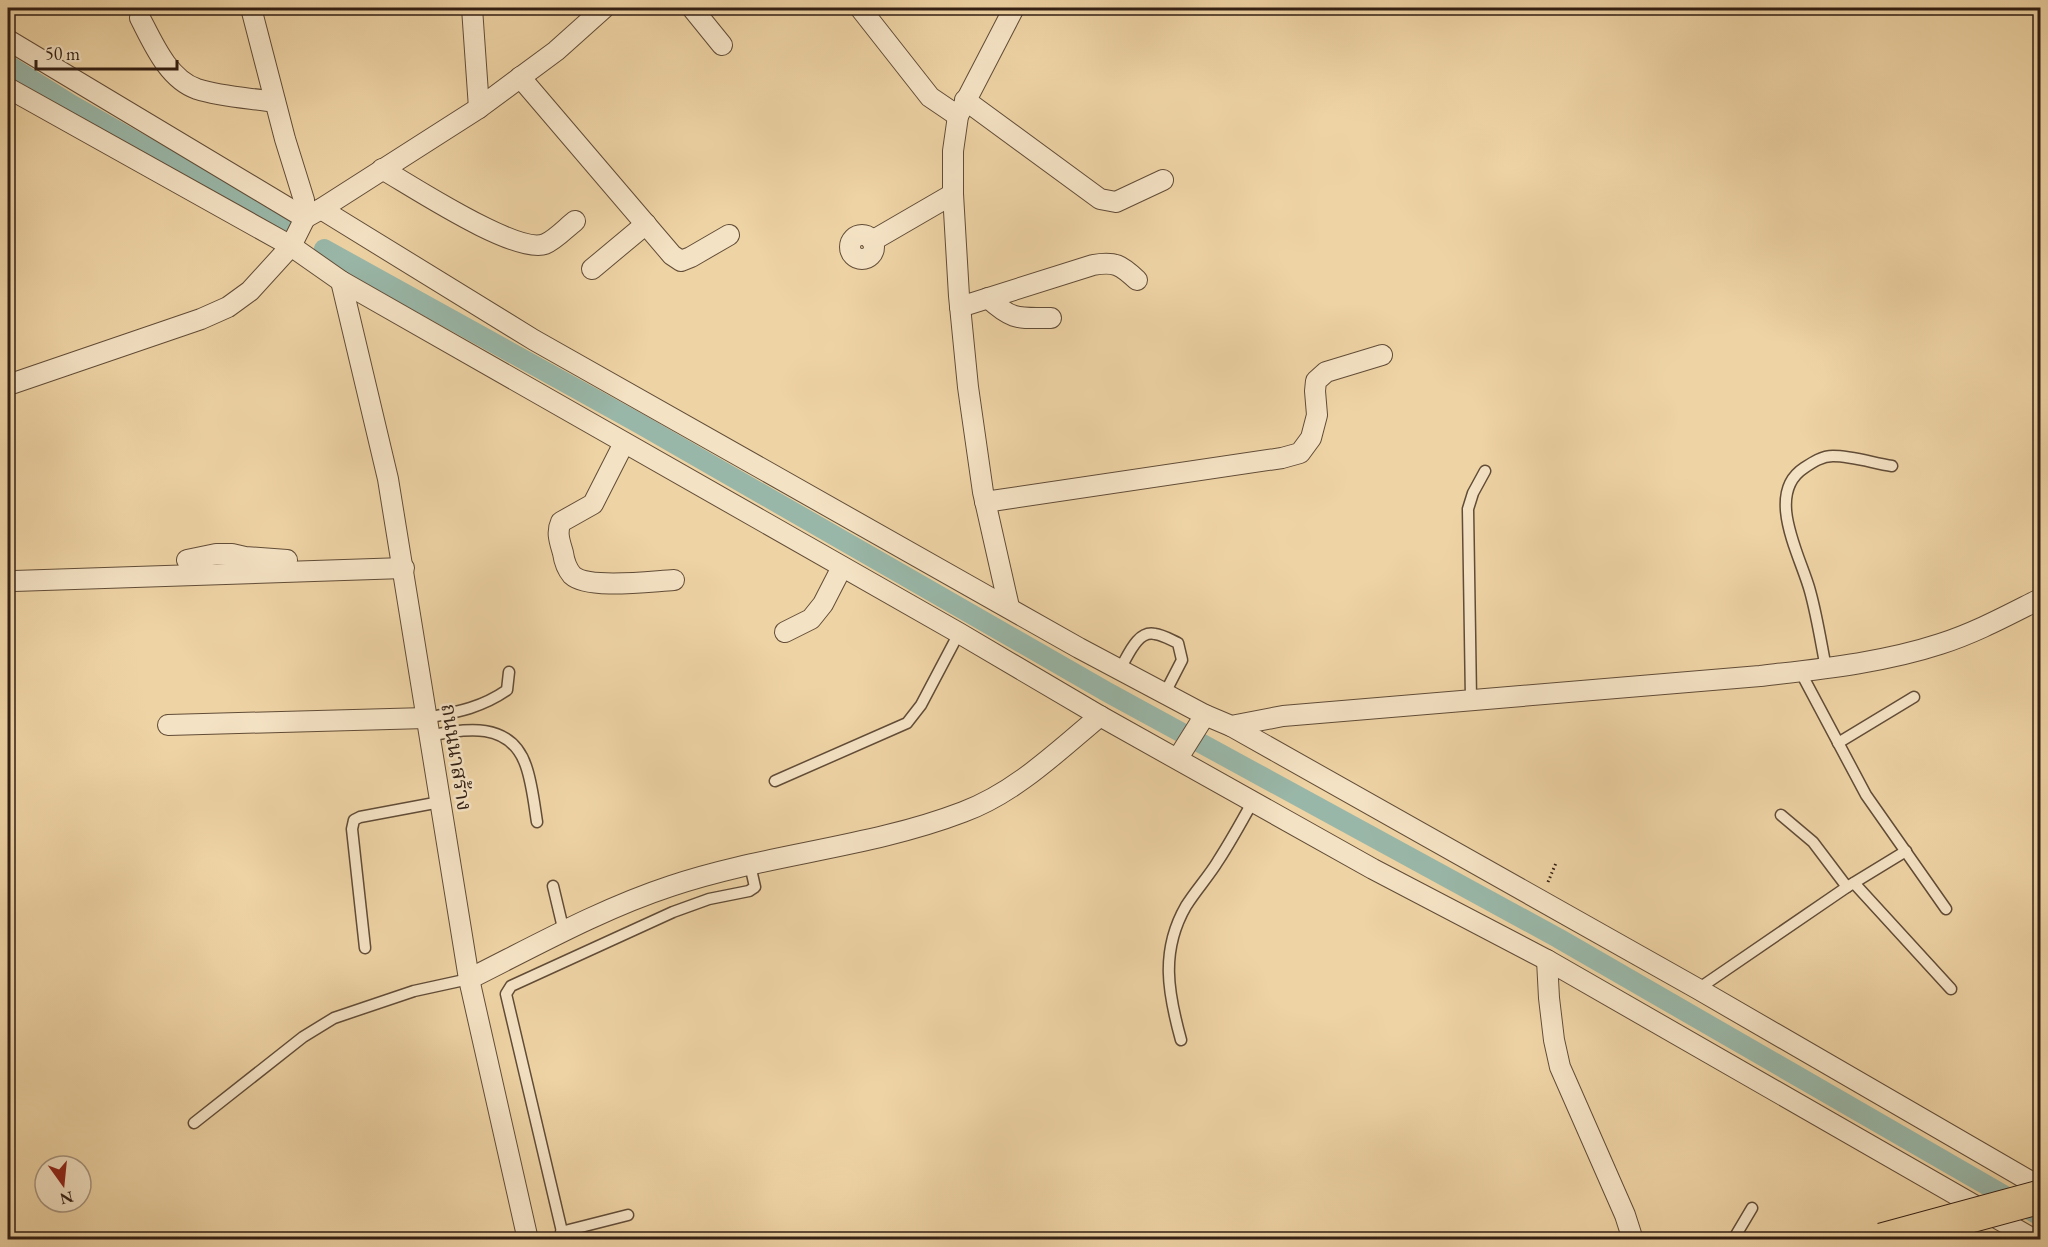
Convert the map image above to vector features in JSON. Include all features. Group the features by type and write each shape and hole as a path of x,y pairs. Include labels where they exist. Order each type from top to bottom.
{"highway":[{"path":"1882,1239 2040,1197"}],"street":[{"path":"251,8 285,139 304,200 313,213"},
{"path":"472,8 478,108"},
{"path":"8,385 201,319 228,307 250,291 291,246 313,213 478,108 556,51 604,8"},
{"path":"692,8 722,45"},
{"path":"860,8 930,97 962,108 1100,199 1116,202 1163,180"},
{"path":"1009,607 985,502 968,387 960,307 953,194 953,151 962,108 1014,8"},
{"path":"140,18 158,53 176,75 195,89 275,102"},
{"path":"8,40 1079,648 1164,693 1201,719 1231,726 1698,988 2040,1187"},
{"path":"520,77 672,255 681,261 729,235"},
{"path":"8,88 291,246 341,281 1100,716 1181,753 1253,801 1373,869 1547,960 2035,1239"},
{"path":"382,169 496,234 528,246 545,244 575,221"},
{"path":"872,241 953,194"},
{"path":"592,269 646,224"},
{"path":"960,307 1094,265 1111,262 1125,268 1137,280"},
{"name":"ถนนนาสร้าง","path":"341,281 388,479 469,979 528,1239"},
{"path":"988,298 1005,314 1019,318 1051,318"},
{"path":"985,502 1270,460 1300,453 1311,438 1317,415 1316,381 1326,372 1382,355"},
{"path":"624,443 593,504 561,522 558,529 565,562 573,575 600,584 674,580"},
{"path":"187,560 216,554 232,554 245,558 285,559 315,571"},
{"path":"785,632 811,619 823,604 842,567"},
{"path":"14,581 404,568"},
{"path":"1231,726 1283,716 1826,668 1907,654 1943,644 2040,599"},
{"path":"469,979 620,906 672,885 750,865 874,839 964,812 1014,786 1100,716"},
{"path":"1181,753 1201,719"},
{"path":"168,725 427,727"},
{"path":"1547,960 1548,998 1560,1067 1625,1215 1633,1239"}],"lane":[{"path":"1826,668 1810,591 1790,534 1786,515 1786,498 1797,472 1816,459 1832,456 1892,466"},
{"path":"1471,699 1468,518 1473,493 1485,471"},
{"path":"775,781 907,723 921,705 958,633"},
{"path":"1120,669 1139,638 1148,634 1156,634 1178,643 1182,660 1164,693"},
{"path":"1800,671 1866,795 1946,909"},
{"path":"427,727 492,701 507,690 509,672"},
{"path":"1838,742 1914,697"},
{"path":"427,727 484,730 506,737 517,749 526,765 537,822"},
{"path":"1181,1040 1170,999 1168,974 1177,925 1187,905 1218,862 1253,801"},
{"path":"365,948 352,830 354,820 360,816 440,802"},
{"path":"1781,815 1813,842 1951,989"},
{"path":"1698,988 1851,885 1906,851"},
{"path":"627,1215 562,1236 506,994 511,986 673,912 710,899 749,891 755,887 750,865"},
{"path":"553,886 564,932"},
{"path":"194,1123 303,1037 334,1018 414,991 469,979"},
{"path":"1733,1239 1752,1208"}],"waterway":[{"path":"8,65 72,105 281,224"},
{"path":"324,249 640,424 1107,692 1558,938 2040,1216"}]}
